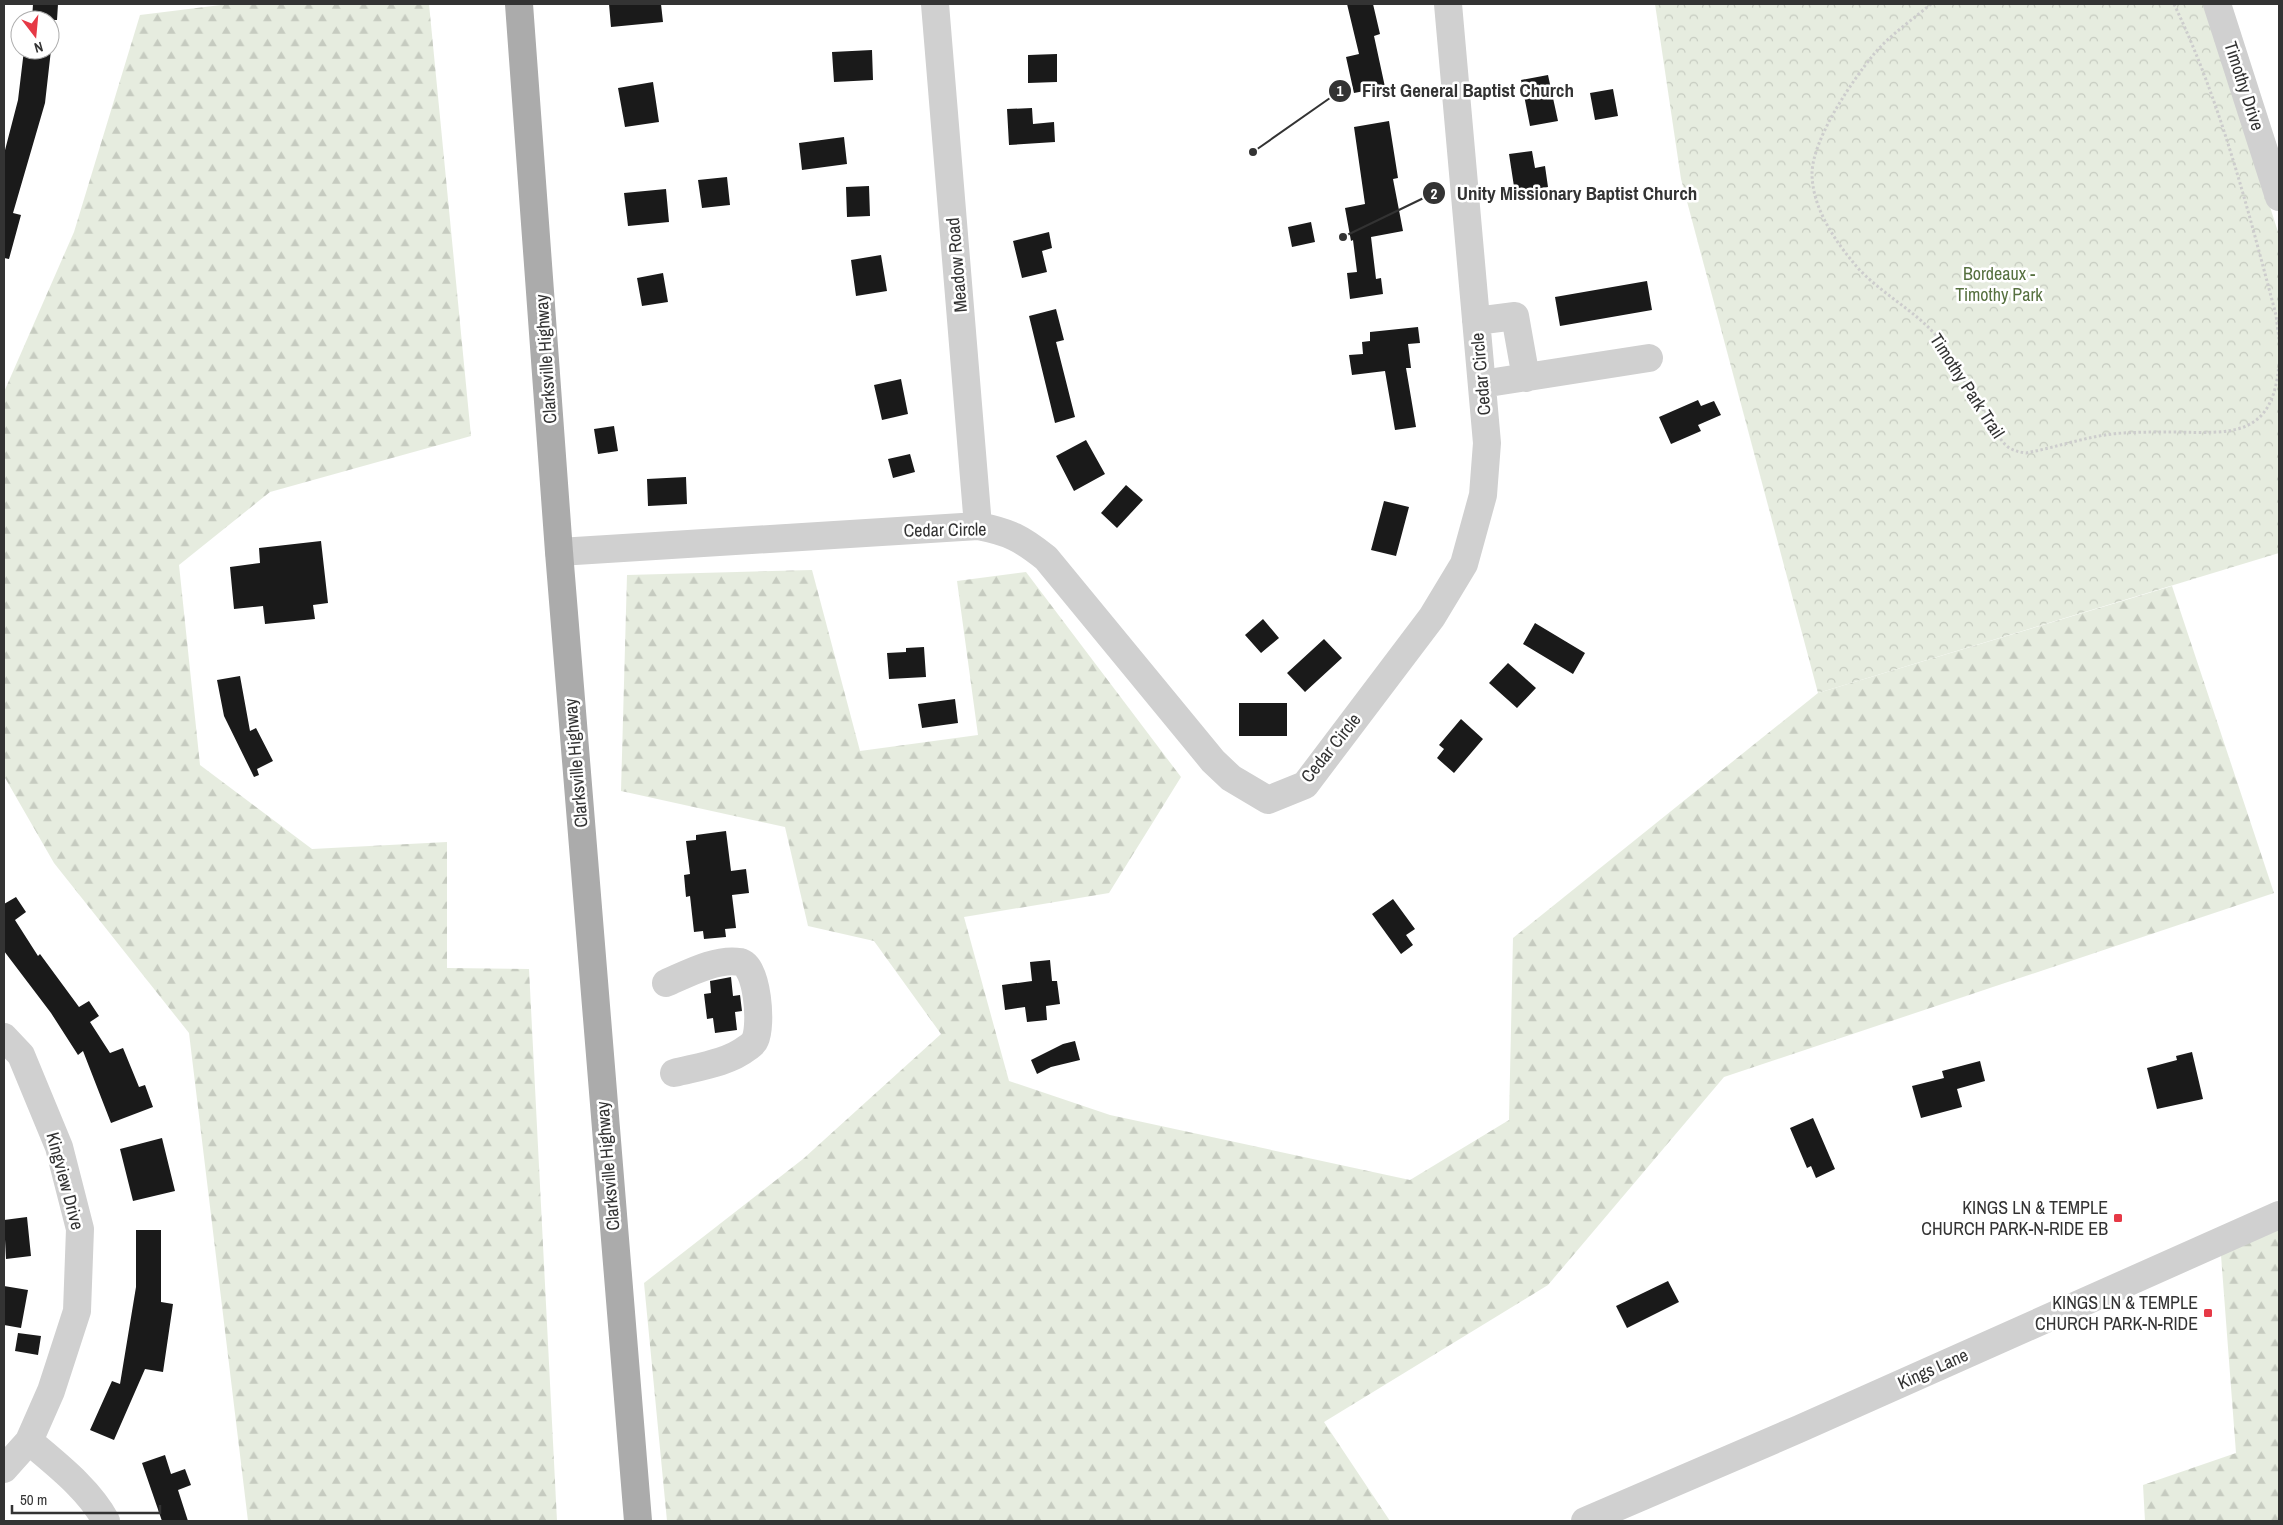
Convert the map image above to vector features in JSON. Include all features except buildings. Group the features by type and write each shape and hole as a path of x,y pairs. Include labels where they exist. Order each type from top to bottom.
{"main road":[{"name":"Clarksville Highway","path":"519,4 559,552 638,1521"}],"street":[{"name":"Meadow Road","path":"935,4 978,526"},
{"name":"Cedar Circle","path":"559,552 978,526 1013,534 1046,558 1213,761 1231,778 1268,800 1305,785 1432,617 1464,564 1483,495 1487,443 1448,4"},
{"name":"Timothy Drive","path":"2217,4 2279,197"},
{"path":"1476,321 1515,316 1526,378"},
{"path":"1482,384 1649,358"},
{"path":"666,983 725,962 742,962 750,970 755,984 758,1016 755,1040 739,1054 717,1062 674,1073"},
{"name":"Kingview Drive","path":"4,1037 21,1055 59,1147 80,1229 77,1311 51,1391 29,1441 4,1469"},
{"name":"Kings Lane","path":"1585,1521 1798,1429 2279,1215"},
{"path":"29,1441 89,1497 106,1521"}],"path":[{"name":"Timothy Park Trail","path":"1930,4 1875,54 1842,99 1822,135 1814,159 1812,173 1814,185 1823,218 1848,254 1871,280 1935,334 1946,349 1967,388 1989,418 2003,442 2016,452 2026,453 2123,433 2229,432 2247,426 2264,414 2276,387 2279,364"},
{"path":"2174,4 2196,53 2229,151 2270,291 2279,339"}],"green space":[{"path":"229,4 429,4 471,436 270,492 179,565 200,765 312,849 447,842 447,968 529,969 557,1521 248,1521 189,1033 54,863 4,776 4,392 74,232 140,15"},
{"name":"Bordeaux - Timothy Park","path":"1655,4 2205,4 2279,235 2279,553 1818,693 1681,179"},
{"path":"812,570 860,751 978,735 957,581 1026,572 1181,777 1109,893 964,917 1009,1081 1110,1115 1410,1180 1509,1120 1513,938 1818,693 2172,586 2274,893 1724,1077 1548,1285 1324,1422 1390,1521 667,1521 644,1283 803,1159 941,1034 874,941 808,926 785,827 621,791 627,575"},
{"path":"2279,1215 2279,1521 2145,1521 2143,1485 2236,1453 2220,1242"}],"place":[{"name":"First General Baptist Church","path":"1253,152"},
{"name":"Unity Missionary Baptist Church","path":"1343,237"},
{"name":"KINGS LN & TEMPLE CHURCH PARK-N-RIDE EB","path":"2118,1218"},
{"name":"KINGS LN & TEMPLE CHURCH PARK-N-RIDE","path":"2208,1313"}]}
